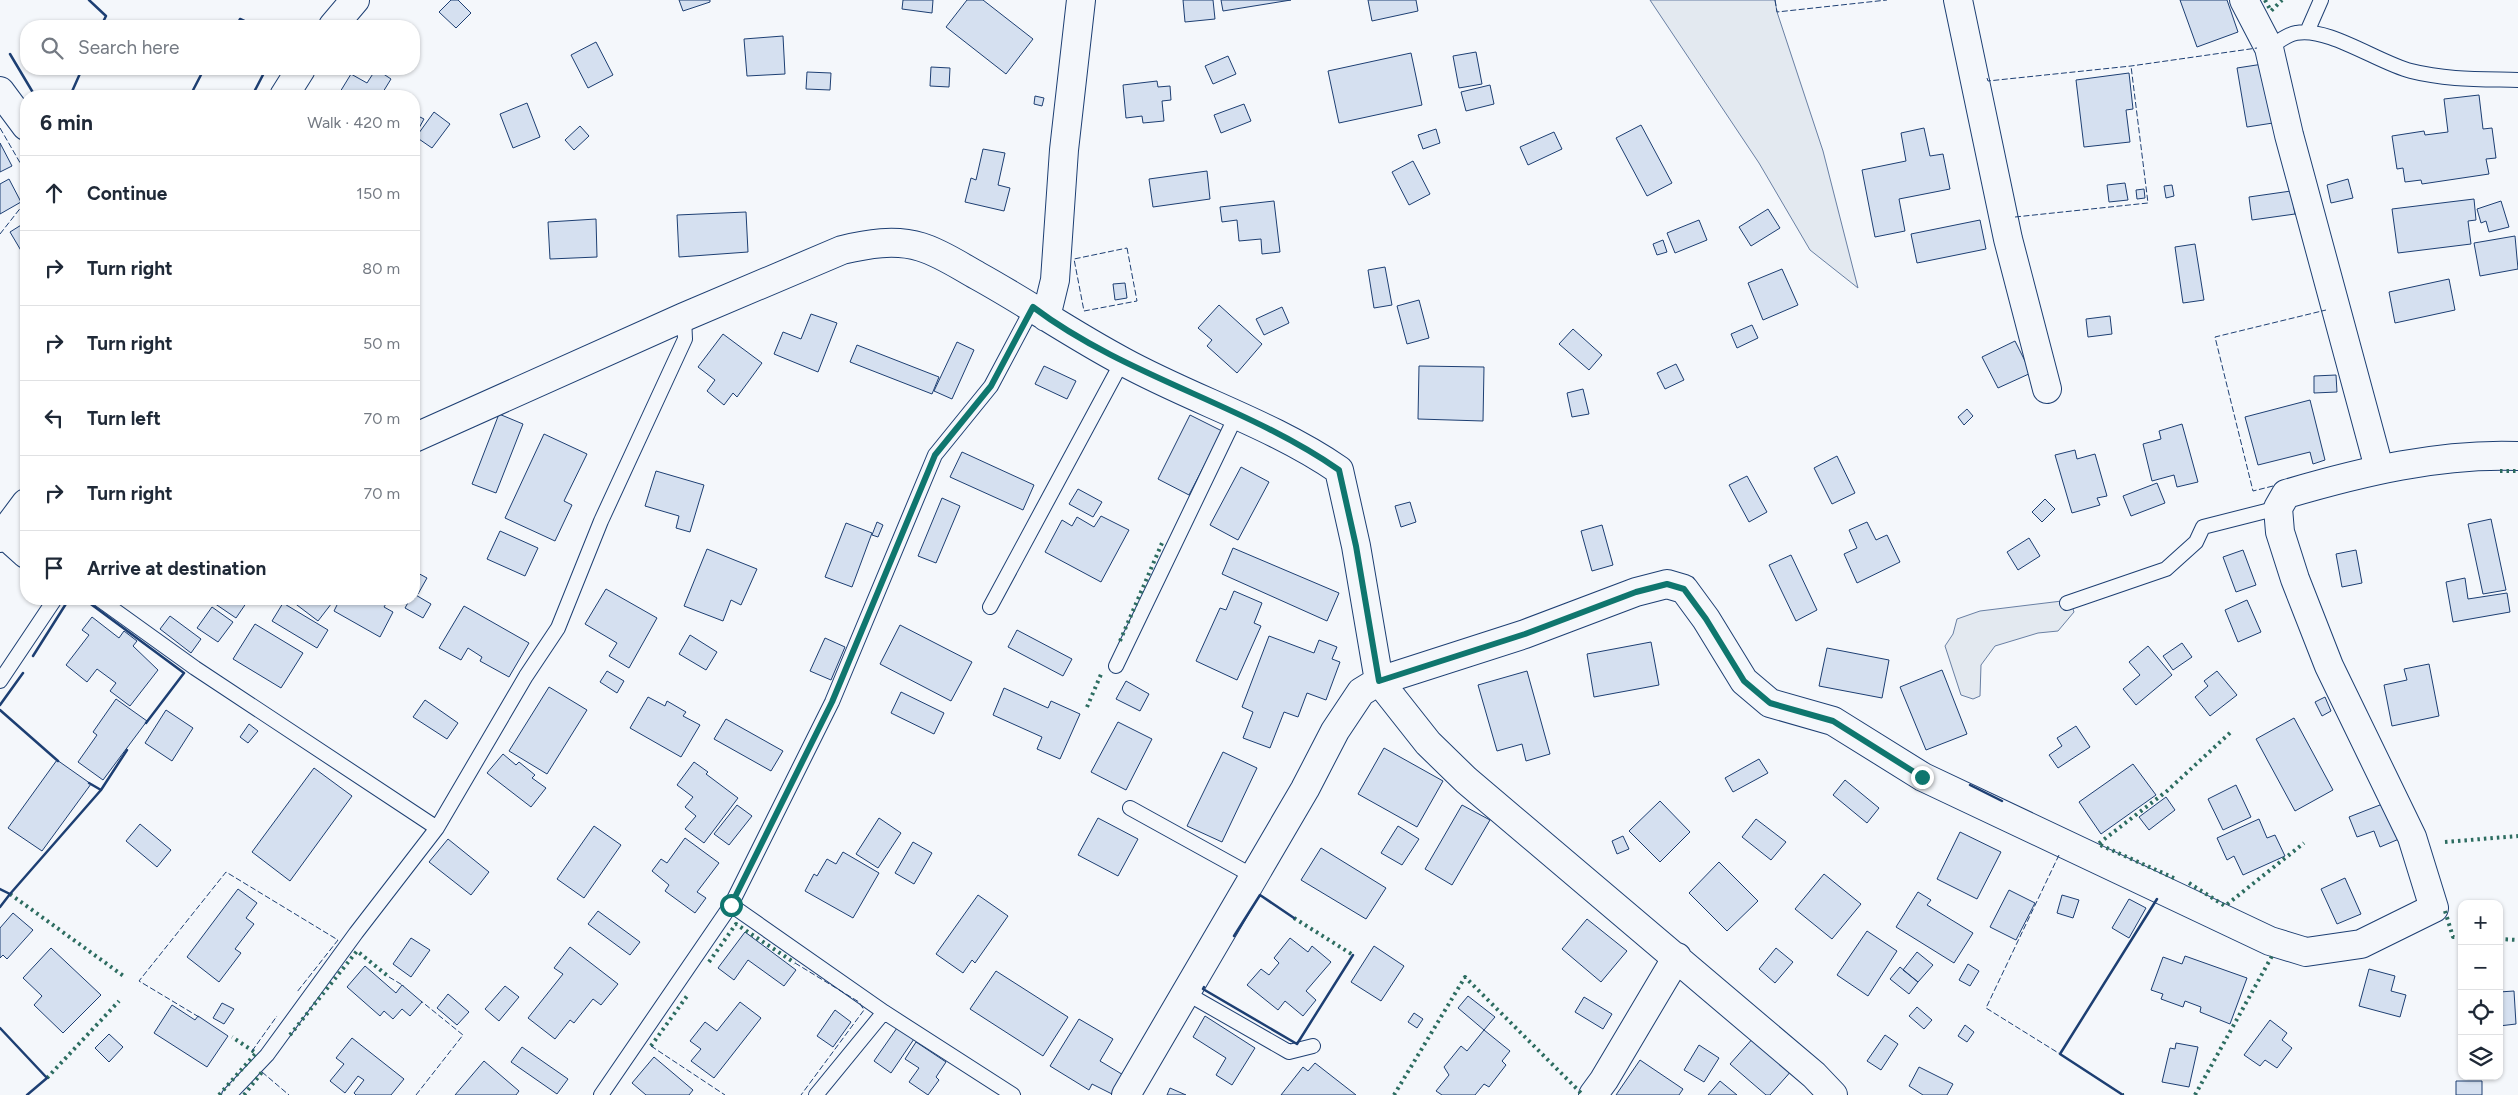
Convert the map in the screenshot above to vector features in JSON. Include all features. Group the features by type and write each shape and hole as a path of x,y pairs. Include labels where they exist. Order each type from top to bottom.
{"street":[{"path":"338,20 355,0"},
{"path":"1039,312 1055,280 1064,150 1082,0"},
{"path":"1958,0 2008,239 2046,389"},
{"path":"2244,0 2269,48 2289,136 2378,468"},
{"path":"288,90 297,75"},
{"path":"0,91 20,118"},
{"path":"420,435 684,316 842,250 862,245 898,243 921,247 945,258 1122,362 1237,414 1318,456 1339,470 1356,546 1379,681 1428,743 1466,780 1677,957 1810,1085 1833,1095"},
{"path":"1126,1095 1305,789 1334,731 1361,692 1379,681 1525,634 1636,592 1667,584 1684,589 1706,619 1744,681 1770,703 1833,721 1922,777 2270,941 2306,952 2361,944 2434,908 2412,837 2326,658 2280,532 2278,508 2286,494 2378,468 2492,455 2518,456"},
{"path":"20,511 2,536 20,550"},
{"path":"1593,1095 1604,1080 1677,957"}],"lane":[{"path":"2307,32 2321,0"},
{"path":"2269,48 2294,33 2307,32 2336,39 2368,55 2410,71 2447,78 2518,80"},
{"path":"601,1095 731,905 832,702 935,455 991,386 1039,312"},
{"path":"229,1095 267,1055 356,933 437,828 526,676 558,628 601,521 685,338 684,316"},
{"path":"990,607 1122,362"},
{"path":"1116,666 1237,414"},
{"path":"2067,603 2166,569 2196,542 2203,527 2278,508"},
{"path":"0,681 51,605"},
{"path":"106,605 195,668 437,828"},
{"path":"1130,808 1253,876"},
{"path":"731,905 884,1012 1014,1095"},
{"path":"1186,993 1290,1052 1313,1046"},
{"path":"816,1095 884,1012"}],"shaded area":[{"path":"1650,0 1775,0 1777,12 1823,151 1858,288 1810,250 1759,163"},
{"path":"2070,600 2074,612 2058,631 2038,633 1995,646 1981,665 1980,696 1973,699 1961,695 1945,646 1953,634 1957,619 1980,611"}],"building":[{"path":"451,0 458,0 471,13 456,28 439,12"},
{"path":"679,0 710,0 710,2 683,11"},
{"path":"903,0 933,0 932,13 902,9"},
{"path":"967,0 983,0 1033,39 1006,74 946,27"},
{"path":"1183,0 1213,0 1215,19 1185,22"},
{"path":"1221,0 1291,0 1223,11"},
{"path":"1368,0 1416,0 1418,11 1372,21"},
{"path":"2180,0 2227,0 2238,32 2197,47"},
{"path":"783,36 785,74 747,76 744,39"},
{"path":"596,42 613,75 588,88 571,55"},
{"path":"1476,52 1482,84 1459,88 1453,56"},
{"path":"1411,53 1422,105 1339,123 1328,71"},
{"path":"1228,56 1236,74 1213,84 1205,66"},
{"path":"2263,64 2273,123 2247,127 2237,68"},
{"path":"931,67 950,68 949,87 930,86"},
{"path":"807,72 831,73 830,90 806,89"},
{"path":"2129,73 2133,109 2126,110 2130,142 2084,147 2076,80"},
{"path":"350,75 367,83 372,75 385,75 391,79 384,90 341,90"},
{"path":"1157,81 1158,87 1170,86 1171,100 1162,101 1164,121 1143,123 1142,116 1126,118 1123,85"},
{"path":"1490,85 1494,104 1466,111 1461,92"},
{"path":"2479,95 2483,129 2492,128 2496,158 2486,159 2489,174 2422,184 2421,180 2405,182 2403,168 2397,169 2392,136 2424,131 2425,135 2448,132 2444,99"},
{"path":"1035,96 1044,98 1042,106 1034,104"},
{"path":"527,103 540,137 513,148 500,114"},
{"path":"1244,104 1251,121 1221,133 1214,115"},
{"path":"434,112 450,124 432,148 420,140 420,131"},
{"path":"420,117 424,119 420,126"},
{"path":"1641,125 1672,183 1647,196 1616,138"},
{"path":"580,126 589,136 574,150 565,140"},
{"path":"1924,128 1930,156 1943,154 1950,189 1899,199 1905,231 1875,237 1862,170 1906,161 1901,133"},
{"path":"1436,129 1440,143 1423,149 1418,135"},
{"path":"1554,132 1562,149 1528,165 1520,147"},
{"path":"0,143 12,166 0,172"},
{"path":"983,149 1005,153 998,185 1010,188 1004,211 965,202 971,178 976,180"},
{"path":"1413,161 1430,194 1409,205 1392,172"},
{"path":"1207,171 1210,199 1153,207 1149,179"},
{"path":"9,179 20,203 0,214 0,184"},
{"path":"2348,179 2353,198 2331,203 2327,185"},
{"path":"2125,183 2128,200 2109,202 2107,185"},
{"path":"2172,185 2174,196 2166,198 2164,186"},
{"path":"2144,189 2145,198 2137,199 2136,190"},
{"path":"2291,191 2295,214 2252,220 2249,197"},
{"path":"2474,199 2476,220 2468,221 2471,244 2398,253 2392,209"},
{"path":"1274,201 1280,252 1262,254 1261,239 1239,241 1237,220 1222,222 1220,207"},
{"path":"2501,201 2509,227 2489,232 2486,221 2481,223 2477,209"},
{"path":"1768,209 1780,228 1751,246 1739,227"},
{"path":"746,212 748,252 679,257 677,215"},
{"path":"596,219 597,257 550,259 548,222"},
{"path":"1699,220 1707,240 1675,253 1667,233"},
{"path":"1980,220 1986,249 1917,263 1911,234"},
{"path":"20,226 20,249 10,232"},
{"path":"2515,236 2518,269 2480,276 2474,243"},
{"path":"1663,240 1667,252 1657,255 1653,244"},
{"path":"2195,244 2204,300 2183,303 2175,247"},
{"path":"1385,267 1392,305 1374,308 1368,270"},
{"path":"1782,269 1798,305 1763,320 1748,283"},
{"path":"2449,279 2455,310 2395,323 2389,292"},
{"path":"1125,283 1127,298 1115,300 1113,284"},
{"path":"1419,300 1429,338 1407,344 1397,306"},
{"path":"1219,305 1262,344 1237,373 1207,346 1212,340 1198,328"},
{"path":"1282,307 1289,323 1264,335 1256,319"},
{"path":"811,314 837,323 818,372 774,354 783,332 801,339"},
{"path":"2110,316 2112,334 2088,337 2086,319"},
{"path":"1752,325 1758,338 1737,348 1731,334"},
{"path":"1573,329 1602,355 1589,370 1559,344"},
{"path":"723,334 762,363 737,397 733,393 724,405 707,391 715,380 698,367"},
{"path":"2015,341 2031,373 1998,388 1982,357"},
{"path":"957,342 974,350 952,399 934,391"},
{"path":"857,345 939,377 932,394 850,362"},
{"path":"1676,364 1684,380 1665,389 1657,373"},
{"path":"1044,366 1076,381 1067,399 1035,384"},
{"path":"1419,366 1484,367 1483,421 1418,419"},
{"path":"2336,375 2337,392 2314,393 2314,376"},
{"path":"1583,389 1589,414 1572,417 1567,393"},
{"path":"2310,400 2325,460 2313,464 2310,452 2258,465 2245,417"},
{"path":"1967,409 1973,416 1964,425 1958,417"},
{"path":"499,414 523,424 496,493 472,484"},
{"path":"1190,415 1222,431 1189,495 1158,479"},
{"path":"2182,424 2198,482 2177,487 2174,475 2152,481 2143,444 2161,439 2159,431"},
{"path":"544,434 587,454 564,501 572,505 555,541 505,518"},
{"path":"2075,450 2077,459 2095,454 2107,496 2097,498 2100,505 2072,513 2055,455"},
{"path":"962,452 1034,485 1023,510 950,477"},
{"path":"1837,456 1855,493 1832,504 1814,468"},
{"path":"1241,467 1269,482 1238,540 1210,525"},
{"path":"656,471 704,485 690,532 676,528 679,516 645,506"},
{"path":"1747,476 1767,512 1749,522 1729,485"},
{"path":"2157,483 2165,503 2131,516 2123,496"},
{"path":"1078,489 1102,502 1093,517 1069,504"},
{"path":"942,498 960,506 936,563 918,556"},
{"path":"2045,499 2055,509 2042,522 2032,512"},
{"path":"1410,502 1416,522 1401,527 1395,506"},
{"path":"1101,516 1129,530 1101,582 1045,552 1062,520 1072,526 1077,517 1094,527"},
{"path":"2491,519 2506,590 2483,594 2468,524"},
{"path":"877,522 883,525 878,537 872,535"},
{"path":"1867,522 1876,540 1887,535 1900,562 1857,583 1844,554 1857,548 1849,530"},
{"path":"846,523 872,533 852,587 825,577"},
{"path":"1602,525 1613,565 1592,571 1581,531"},
{"path":"500,531 538,548 525,576 487,559"},
{"path":"2029,538 2040,556 2018,570 2007,552"},
{"path":"1233,548 1339,593 1327,621 1222,574"},
{"path":"707,549 757,569 741,605 731,600 723,621 684,606"},
{"path":"2243,550 2256,585 2236,592 2223,557"},
{"path":"2356,550 2362,583 2342,587 2336,554"},
{"path":"1791,555 1817,610 1796,621 1769,565"},
{"path":"420,574 427,578 420,590"},
{"path":"2465,578 2468,599 2507,593 2510,612 2453,622 2446,582"},
{"path":"606,589 657,618 629,668 609,656 617,643 585,624"},
{"path":"1234,591 1262,603 1254,623 1261,626 1237,680 1196,661 1220,608 1226,610"},
{"path":"420,598 431,604 423,618 405,608 407,605 420,605"},
{"path":"2247,600 2261,632 2238,642 2225,610"},
{"path":"217,605 245,605 236,618"},
{"path":"282,605 286,605 328,630 317,648 272,621"},
{"path":"297,605 330,605 318,621"},
{"path":"337,605 385,605 384,607 393,612 380,637 334,611"},
{"path":"464,606 529,643 509,677 480,661 482,657 468,648 461,660 439,648"},
{"path":"212,607 233,622 218,642 197,628"},
{"path":"170,616 201,639 191,653 160,629"},
{"path":"92,617 119,638 124,631 137,641 133,646 158,670 130,706 110,691 116,683 97,669 87,682 66,665 89,635 82,630"},
{"path":"255,624 303,653 281,688 233,659"},
{"path":"900,625 972,662 951,701 880,664"},
{"path":"1017,630 1072,659 1063,676 1008,647"},
{"path":"690,635 717,652 706,670 679,654"},
{"path":"1269,636 1314,653 1319,640 1337,647 1332,659 1340,662 1326,700 1307,693 1298,717 1284,712 1270,748 1243,738 1253,712 1242,707"},
{"path":"825,638 845,647 831,680 810,671"},
{"path":"1651,642 1659,685 1594,697 1587,654"},
{"path":"2182,643 2192,657 2173,670 2163,656"},
{"path":"2148,646 2172,675 2136,705 2123,689 2140,675 2129,662"},
{"path":"1827,648 1889,660 1882,698 1819,686"},
{"path":"2429,664 2439,716 2392,726 2384,685 2407,680 2404,669"},
{"path":"1942,670 1967,734 1926,750 1900,687"},
{"path":"607,671 624,681 617,693 600,682"},
{"path":"1527,671 1550,754 1526,761 1522,744 1497,751 1478,685"},
{"path":"2217,671 2237,695 2210,716 2195,697 2208,686 2204,681"},
{"path":"1126,681 1149,694 1140,711 1116,699"},
{"path":"549,687 587,710 547,774 509,751"},
{"path":"1004,688 1048,708 1051,701 1080,714 1060,759 1037,749 1042,737 993,715"},
{"path":"901,692 944,713 934,734 891,713"},
{"path":"648,697 665,706 667,701 686,712 683,716 700,725 681,757 630,728"},
{"path":"2325,697 2331,711 2322,716 2315,702"},
{"path":"116,699 147,721 103,780 78,762 97,735 93,732"},
{"path":"425,700 458,723 447,739 413,717"},
{"path":"166,710 193,728 172,761 145,743"},
{"path":"2294,718 2333,790 2295,811 2256,739"},
{"path":"726,719 783,751 771,771 714,739"},
{"path":"1118,722 1152,739 1126,790 1091,772"},
{"path":"249,724 258,731 248,743 240,737"},
{"path":"2076,726 2090,747 2058,768 2049,755 2062,746 2057,738"},
{"path":"1384,748 1443,781 1417,827 1358,794"},
{"path":"1223,752 1257,768 1222,842 1187,826"},
{"path":"503,754 516,765 519,762 535,775 532,778 546,788 531,807 487,773"},
{"path":"1759,759 1768,773 1733,792 1725,778"},
{"path":"57,760 91,784 42,851 8,828"},
{"path":"694,762 708,772 706,774 738,798 704,843 685,829 696,816 685,807 693,797 677,785"},
{"path":"2133,764 2156,795 2101,834 2079,802"},
{"path":"314,768 352,796 290,881 252,852"},
{"path":"1845,780 1879,808 1867,823 1833,795"},
{"path":"2236,785 2251,817 2223,830 2208,799"},
{"path":"2166,797 2175,810 2149,830 2139,817"},
{"path":"1660,801 1690,832 1660,862 1629,831"},
{"path":"2385,803 2399,839 2380,847 2374,831 2357,837 2349,817"},
{"path":"737,805 752,816 729,845 714,834"},
{"path":"1462,805 1490,820 1452,885 1425,869"},
{"path":"879,818 901,833 878,868 856,854"},
{"path":"1098,818 1138,839 1118,876 1078,855"},
{"path":"1756,819 1786,842 1771,860 1742,837"},
{"path":"2259,819 2267,838 2275,835 2285,856 2243,875 2234,856 2227,860 2217,838"},
{"path":"140,824 171,850 157,867 126,841"},
{"path":"594,826 621,845 584,898 557,879"},
{"path":"1398,826 1419,839 1402,865 1381,853"},
{"path":"1960,832 2001,852 1977,899 1937,879"},
{"path":"1623,836 1629,849 1617,854 1612,841"},
{"path":"685,838 719,863 697,892 706,898 695,913 665,891 669,885 652,871 661,859 667,863"},
{"path":"448,839 489,872 471,895 429,862"},
{"path":"913,842 932,853 914,884 895,873"},
{"path":"1321,848 1386,888 1366,919 1301,880"},
{"path":"843,852 879,873 853,918 805,891 814,874 817,876 827,859 836,864"},
{"path":"1719,862 1758,901 1727,931 1689,893"},
{"path":"1824,874 1861,904 1832,939 1795,909"},
{"path":"2345,878 2361,914 2337,924 2321,889"},
{"path":"238,889 257,903 246,918 254,924 235,949 241,953 219,982 187,957"},
{"path":"2009,890 2035,903 2016,940 1990,927"},
{"path":"1918,892 1931,900 1927,905 1973,933 1954,963 1896,927"},
{"path":"978,895 1008,916 975,963 972,960 963,973 936,954"},
{"path":"2062,895 2079,900 2073,918 2057,913"},
{"path":"2129,899 2146,908 2129,938 2112,928"},
{"path":"598,911 640,942 630,955 588,924"},
{"path":"13,913 33,930 7,959 3,955 0,958 0,928"},
{"path":"1587,919 1627,951 1601,982 1562,949"},
{"path":"1867,931 1897,951 1868,996 1837,975"},
{"path":"745,932 796,970 784,986 748,960 734,980 718,968"},
{"path":"411,938 430,950 411,977 393,964"},
{"path":"1290,938 1308,952 1312,946 1331,962 1306,991 1316,1000 1303,1016 1285,1001 1278,1010 1247,985 1261,969 1269,975 1279,963 1274,958"},
{"path":"1374,946 1404,966 1381,1001 1351,982"},
{"path":"570,947 618,984 601,1005 593,999 574,1023 570,1020 555,1039 528,1018 563,974 554,968"},
{"path":"51,948 101,995 63,1033 34,1005 42,996 23,978"},
{"path":"1776,948 1793,962 1775,983 1759,969"},
{"path":"1917,952 1933,965 1918,982 1903,970"},
{"path":"2185,956 2247,978 2230,1024 2200,1012 2201,1007 2185,1001 2183,1007 2161,999 2163,994 2151,990 2163,957 2182,964"},
{"path":"1968,964 1979,971 1970,986 1959,980"},
{"path":"365,966 396,993 402,985 422,1002 410,1016 402,1009 393,1019 384,1011 380,1016 347,987"},
{"path":"1900,967 1918,982 1909,994 1890,979"},
{"path":"2369,969 2395,976 2391,991 2406,995 2400,1017 2359,1006"},
{"path":"996,971 1068,1017 1043,1056 970,1009"},
{"path":"505,986 519,997 499,1021 485,1009"},
{"path":"2514,991 2516,1024 2503,1026 2503,992"},
{"path":"448,994 469,1012 457,1025 437,1008"},
{"path":"1468,996 1495,1017 1484,1030 1458,1008"},
{"path":"1584,997 1612,1014 1603,1029 1575,1012"},
{"path":"740,1002 761,1018 714,1078 691,1061 701,1049 690,1041 705,1022 717,1031"},
{"path":"222,1003 234,1009 224,1024 213,1018"},
{"path":"172,1005 195,1020 198,1016 228,1036 207,1067 154,1033"},
{"path":"1917,1007 1932,1020 1924,1029 1909,1016"},
{"path":"835,1010 851,1022 833,1047 817,1036"},
{"path":"1414,1013 1423,1019 1417,1028 1408,1022"},
{"path":"1205,1016 1255,1048 1232,1085 1216,1075 1226,1058 1193,1037"},
{"path":"1079,1019 1113,1039 1100,1061 1125,1076 1114,1095 1092,1084 1089,1090 1050,1066"},
{"path":"2270,1020 2287,1033 2282,1040 2292,1048 2277,1068 2265,1060 2260,1066 2244,1055"},
{"path":"1965,1025 1974,1032 1967,1042 1958,1036"},
{"path":"897,1028 914,1039 891,1073 874,1061"},
{"path":"1484,1030 1510,1051 1502,1061 1506,1065 1489,1087 1484,1084 1475,1095 1442,1095 1436,1091 1449,1075 1444,1067 1461,1046 1467,1051"},
{"path":"109,1034 123,1047 109,1062 95,1048"},
{"path":"1885,1035 1898,1044 1881,1070 1867,1061"},
{"path":"1755,1036 1793,1069 1770,1095 1766,1095 1730,1064"},
{"path":"352,1038 404,1079 391,1095 356,1095 354,1093 364,1080 358,1076 345,1093 330,1081 344,1064 336,1058"},
{"path":"916,1042 946,1062 936,1077 939,1080 928,1095 909,1082 919,1068 905,1059"},
{"path":"2176,1043 2198,1047 2189,1087 2162,1082 2170,1048 2175,1049"},
{"path":"1699,1045 1719,1058 1704,1082 1684,1070"},
{"path":"522,1047 568,1079 557,1094 511,1062"},
{"path":"654,1057 693,1090 689,1095 646,1095 632,1083"},
{"path":"1640,1060 1683,1089 1679,1095 1616,1095"},
{"path":"484,1061 519,1091 516,1095 455,1095"},
{"path":"1315,1063 1356,1095 1281,1095 1303,1067 1308,1071"},
{"path":"1919,1067 1953,1084 1947,1095 1923,1095 1909,1086"},
{"path":"1720,1081 1737,1095 1708,1095"},
{"path":"2456,1081 2482,1081 2482,1095 2456,1095"},
{"path":"1170,1088 1186,1095 1167,1095"}],"hedge":[{"path":"2265,0 2271,11 2282,0"},
{"path":"2500,471 2518,471"},
{"path":"1120,641 1162,543"},
{"path":"1087,707 1102,672"},
{"path":"2174,878 2098,844 2167,791 2232,731"},
{"path":"2445,842 2518,836"},
{"path":"2189,883 2225,906 2304,843"},
{"path":"10,894 125,977"},
{"path":"2445,911 2453,937 2458,937"},
{"path":"1294,918 1353,955"},
{"path":"709,962 736,924 795,963"},
{"path":"2503,939 2518,940"},
{"path":"290,1035 357,951 389,977"},
{"path":"2195,1095 2272,956 2269,954"},
{"path":"1394,1095 1465,977 1582,1094"},
{"path":"651,1046 687,996"},
{"path":"47,1078 119,1001"},
{"path":"219,1095 256,1053 232,1037"},
{"path":"244,1095 262,1072"}],"fence":[{"path":"1775,0 1777,12 1887,0"},
{"path":"1987,78 1988,81 2131,66 2257,48"},
{"path":"2015,217 2148,203 2131,66"},
{"path":"0,128 20,163"},
{"path":"0,234 20,209"},
{"path":"1127,248 1137,301 1084,311 1074,259 1127,248"},
{"path":"2273,486 2253,491 2215,337 2326,310"},
{"path":"2059,855 1986,1008 2060,1054"},
{"path":"199,1017 139,981 226,872 338,940 297,992"},
{"path":"795,963 859,1002 864,1010 801,1095"},
{"path":"389,977 404,986"},
{"path":"416,1095 463,1035 421,1001"},
{"path":"252,1051 277,1016"},
{"path":"651,1046 725,1095"},
{"path":"262,1072 289,1095"}],"wall":[{"path":"89,0 106,16 104,20"},
{"path":"10,54 20,71"},
{"path":"22,75 31,90"},
{"path":"73,90 79,75"},
{"path":"193,90 201,75"},
{"path":"255,90 263,75"},
{"path":"33,656 65,605"},
{"path":"92,605 184,673 146,723"},
{"path":"0,705 23,673"},
{"path":"0,710 58,761"},
{"path":"89,783 101,790 127,750"},
{"path":"1970,785 2002,801"},
{"path":"0,889 10,894 101,790"},
{"path":"0,907 10,894"},
{"path":"1234,936 1260,895 1294,918"},
{"path":"2123,1095 2060,1054 2157,899"},
{"path":"1204,987 1203,989 1297,1044 1353,955"},
{"path":"0,1028 47,1078 27,1095"}],"route":[{"path":"731,905 832,702 935,455 991,386 1033,307 1046,317 1122,362 1237,414 1318,456 1339,470 1356,546 1379,681 1413,672 1525,634 1604,603 1667,584 1684,589 1706,619 1744,681 1770,703 1810,716 1833,721 1922,777"}]}
